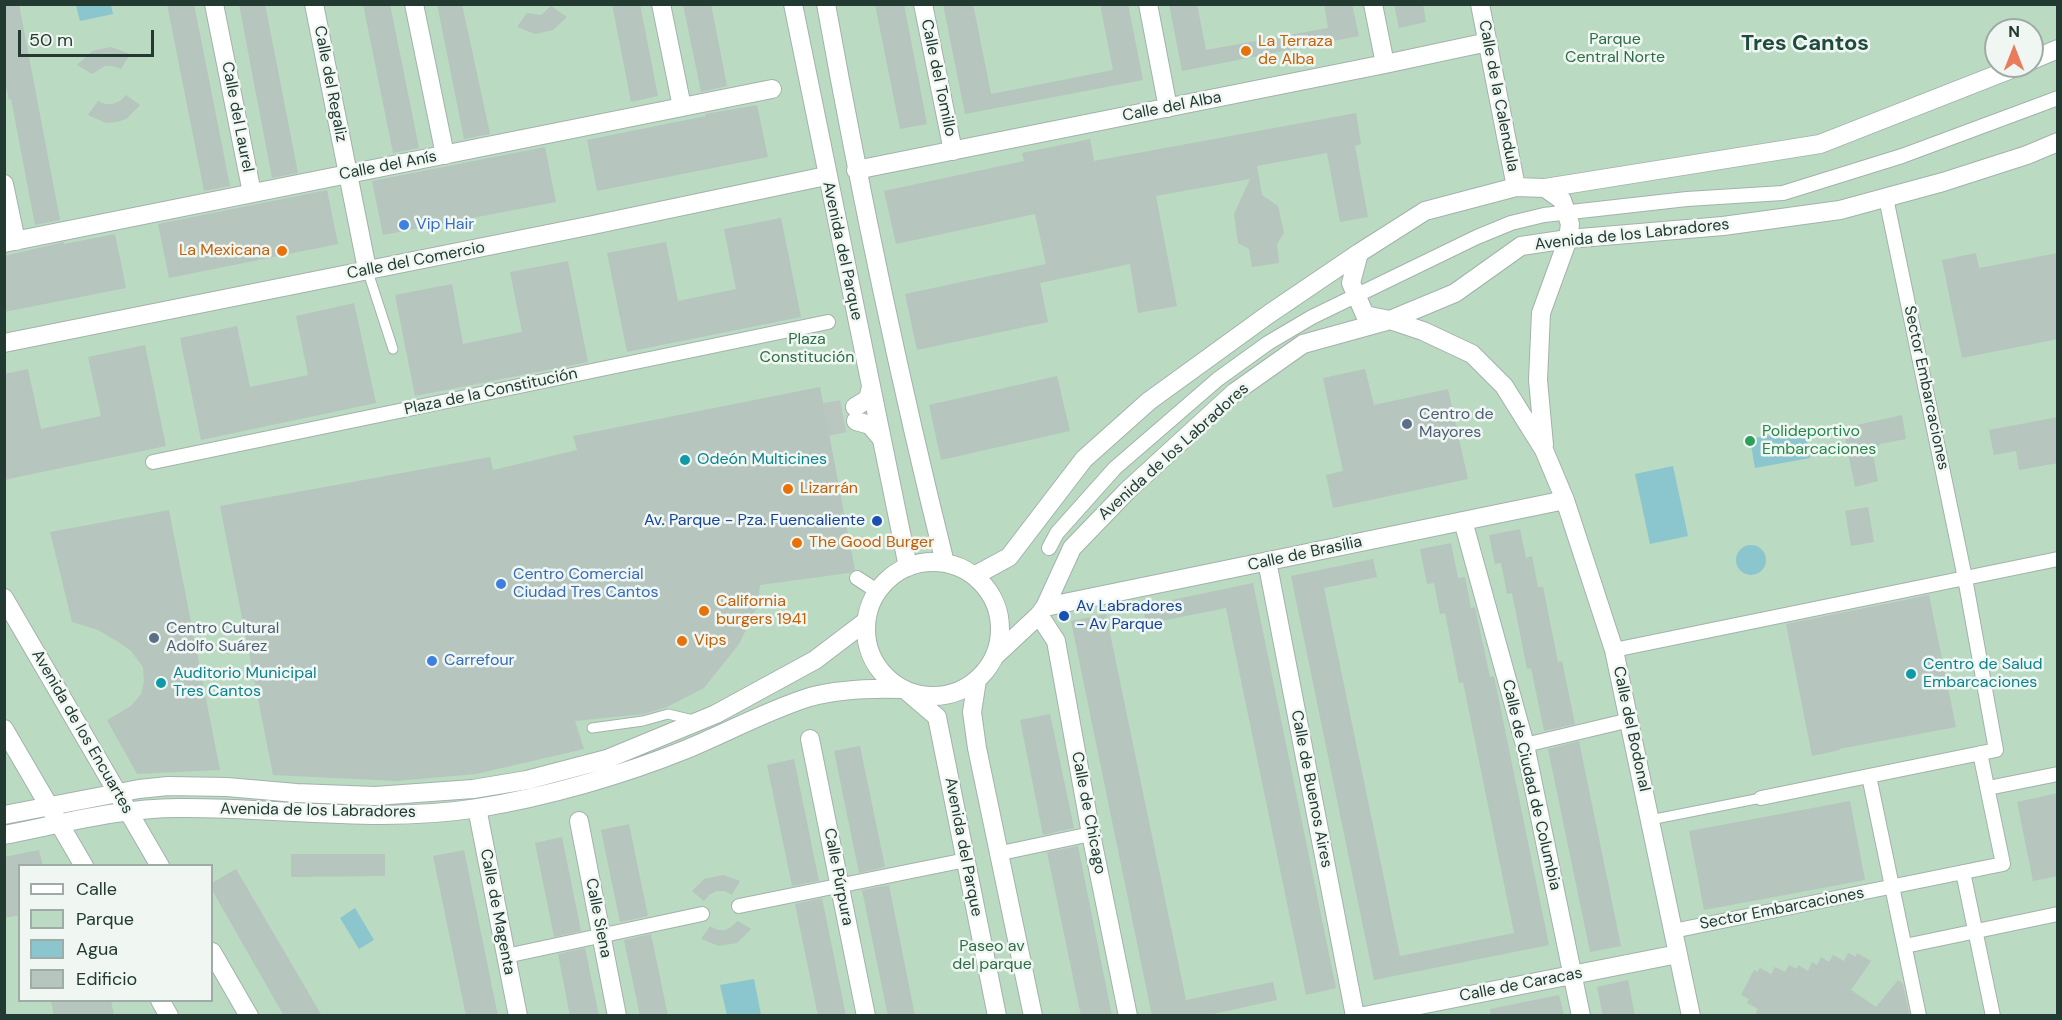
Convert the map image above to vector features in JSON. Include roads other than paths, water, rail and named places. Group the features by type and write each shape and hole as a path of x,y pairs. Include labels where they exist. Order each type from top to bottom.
{"street":[{"name":"Calle del Laurel","path":"214,4 252,193"},
{"name":"Calle del Regaliz","path":"314,4 367,269"},
{"path":"414,4 445,155"},
{"path":"661,4 682,107"},
{"name":"Avenida del Parque","path":"793,4 826,176 908,567"},
{"name":"Avenida del Parque","path":"826,4 856,170 915,442 945,563"},
{"name":"Calle del Tomillo","path":"923,4 953,151"},
{"path":"1148,4 1168,108"},
{"path":"1373,4 1385,64"},
{"name":"Calle de la Calendula","path":"1480,4 1516,187"},
{"name":"Calle del Alba","path":"856,170 1488,42"},
{"path":"2044,55 2058,49"},
{"path":"974,576 1009,557 1084,459 1149,401 1269,314 1425,211 1516,187 1545,188 1820,144 1988,78"},
{"name":"Calle del Anís","path":"10,242 772,89"},
{"path":"1049,548 1057,533 1115,468 1218,379 1268,343 1312,317 1477,237 1511,223 1544,214 1687,199 1783,193 1902,156 2058,98"},
{"name":"Avenida de los Labradores","path":"995,656 1042,611 1072,548 1126,491 1235,392 1303,344 1390,320 1455,293 1521,246 1568,239 1735,224 1840,210 1943,182 2027,155 2058,142"},
{"path":"2027,155 2058,156"},
{"name":"Calle del Comercio","path":"4,343 581,228 826,176"},
{"path":"4,184 10,242"},
{"path":"1545,188 1562,200 1570,224 1568,239"},
{"name":"Sector Embarcaciones","path":"1672,931 2003,864 1980,753 1996,750 1965,578 1886,198"},
{"name":"Calle del Bodonal","path":"1544,450 1538,380 1541,313 1568,239"},
{"path":"1356,295 1351,283 1359,253"},
{"name":"Calle del Bodonal","path":"1356,295 1365,315 1390,320 1423,331 1472,354 1504,386 1544,450 1565,500 1614,650 1691,1016"},
{"name":"Plaza de la Constitución","path":"153,462 828,322"},
{"path":"871,387 868,399 855,414 870,425 881,438"},
{"name":"Calle de Brasilia","path":"1042,611 1267,561 1565,500"},
{"name":"Calle de Ciudad de Columbia","path":"1463,521 1526,746 1581,1016"},
{"path":"1614,650 2058,559"},
{"name":"Calle de Buenos Aires","path":"1267,561 1355,1016"},
{"path":"926,562 945,563 974,576 989,592 998,612 1000,634 995,656 988,669 977,680 962,690 944,696 926,696 905,690 889,681 875,664 867,644 866,622 870,605 878,591 892,576 908,567 926,562"},
{"path":"857,578 878,591"},
{"name":"Avenida de los Encuartes","path":"4,598 159,864"},
{"name":"Calle de Chicago","path":"1042,611 1056,640 1091,834 1128,1016"},
{"name":"Avenida de los Labradores","path":"4,815 168,786 227,787 296,793 375,796 473,789 527,780 607,759 716,714 815,660 866,622"},
{"name":"Avenida del Parque","path":"977,680 972,712 977,748 1001,853 1033,1016"},
{"name":"Avenida de los Labradores","path":"4,835 127,811 187,808 375,815 423,814 477,808 542,795 617,773 686,750 745,723 811,697 861,689 905,690"},
{"name":"Avenida del Parque","path":"905,690 937,717 997,1016"},
{"path":"1526,746 1630,720"},
{"path":"4,729 83,864"},
{"name":"Calle Púrpura","path":"810,738 866,1016"},
{"path":"1761,798 1980,753"},
{"path":"1988,788 2058,774"},
{"path":"1869,776 1919,1016"},
{"name":"Calle de Magenta","path":"477,808 518,1016"},
{"name":"Calle Siena","path":"579,821 617,1016"},
{"path":"1001,853 1091,834"},
{"path":"739,906 966,860"},
{"path":"1963,872 1993,1016"},
{"path":"1905,946 2058,914"},
{"path":"506,956 702,915"},
{"path":"213,954 249,1016"},
{"name":"Calle de Caracas","path":"1364,1016 1678,954"},
{"path":"161,1002 169,1016"}],"lane":[{"path":"367,269 393,349"},
{"path":"592,728 643,721 668,714 698,722"},
{"path":"1650,820 1761,798"}],"water":[{"path":"76,5 111,5 113,14 80,21"},
{"path":"1805,429 1810,458 1755,468 1750,439"},
{"path":"1673,466 1688,536 1650,544 1635,474"},
{"path":"1751,545 1757,546 1765,554 1765,566 1757,574 1751,575 1745,574 1737,566 1736,560 1737,554 1745,546"},
{"path":"355,908 374,940 359,949 340,918"},
{"path":"754,979 761,1015 727,1015 720,985"}],"tunnel":[{"path":"824,412 855,407"},
{"path":"827,427 856,421"}],"place":[{"name":"La Terraza de Alba","path":"1246,51"},
{"name":"Vip Hair","path":"404,225"},
{"name":"La Mexicana","path":"282,251"},
{"name":"Centro de Mayores","path":"1407,424"},
{"name":"Polideportivo Embarcaciones","path":"1750,441"},
{"name":"Odeón Multicines","path":"685,460"},
{"name":"Lizarrán","path":"788,489"},
{"name":"Av. Parque - Pza. Fuencaliente","path":"877,521"},
{"name":"The Good Burger","path":"797,543"},
{"name":"Centro Comercial Ciudad Tres Cantos","path":"501,584"},
{"name":"California burgers 1941","path":"704,611"},
{"name":"Av Labradores - Av Parque","path":"1064,616"},
{"name":"Centro Cultural Adolfo Suárez","path":"154,638"},
{"name":"Vips","path":"682,641"},
{"name":"Carrefour","path":"432,661"},
{"name":"Centro de Salud Embarcaciones","path":"1911,674"},
{"name":"Auditorio Municipal Tres Cantos","path":"161,683"}],"district":[{"name":"Tres Cantos","path":"1805,44"}],"park label":[{"name":"Parque Central Norte","path":"1615,49"},
{"name":"Plaza Constitución","path":"807,349"},
{"name":"Paseo av del parque","path":"992,956"}]}
